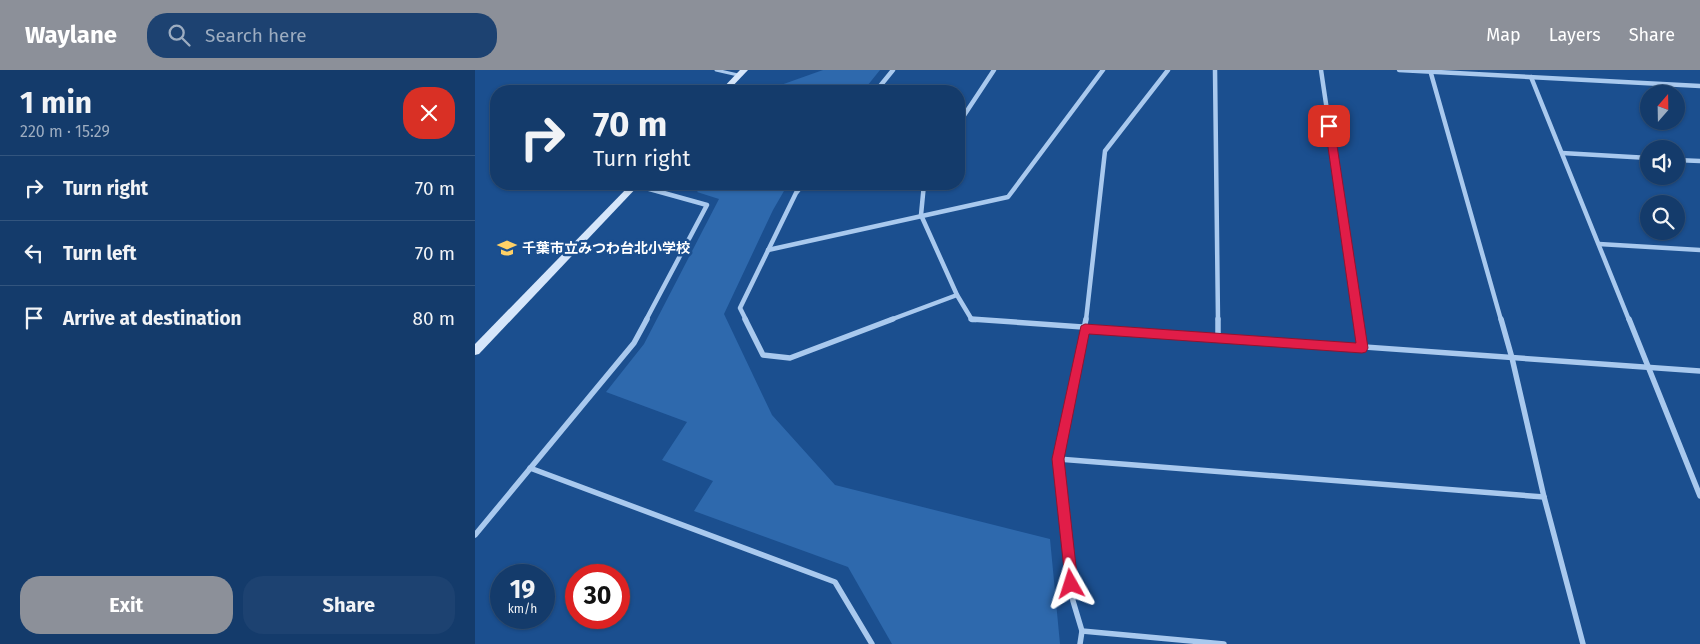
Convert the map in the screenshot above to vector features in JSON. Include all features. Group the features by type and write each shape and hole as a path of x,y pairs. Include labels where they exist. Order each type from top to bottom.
{"street":[{"path":"881,85 893,70"},
{"path":"965,114 994,70"},
{"path":"768,250 1008,197 1103,70"},
{"path":"1080,644 1082,631 1073,602 1058,459 1085,329 1105,151 1167,70"},
{"path":"1215,70 1218,338"},
{"path":"1321,70 1362,348"},
{"path":"1399,70 1700,86"},
{"path":"1430,71 1513,358 1544,497 1583,644"},
{"path":"730,85 741,73"},
{"path":"1531,77 1700,496"},
{"path":"1562,153 1640,157"},
{"path":"1685,160 1700,161"},
{"path":"475,351 630,190"},
{"path":"475,535 633,343 707,205 656,190"},
{"path":"798,190 740,308 763,355 790,358 957,295"},
{"path":"923,190 921,215 957,295 972,320 1700,371"},
{"path":"1599,244 1700,250"},
{"path":"1058,459 1544,497"},
{"path":"530,468 835,582 872,644"},
{"path":"1082,631 1224,644"}],"lane":[{"path":"716,70 741,73"}],"shaded area":[{"path":"823,70 880,70 868,85 781,85"},
{"path":"699,190 785,190 773,210 724,314 772,415 835,485 1050,539 1060,644 892,644 848,567 694,511 713,481 662,460 687,422 606,392 644,344 719,199 697,192"}],"place":[{"name":"千葉市立みつわ台北小学校","path":"507,248"}],"route":[{"path":"1071,584 1058,459 1085,329 1362,348 1329,126"}]}
